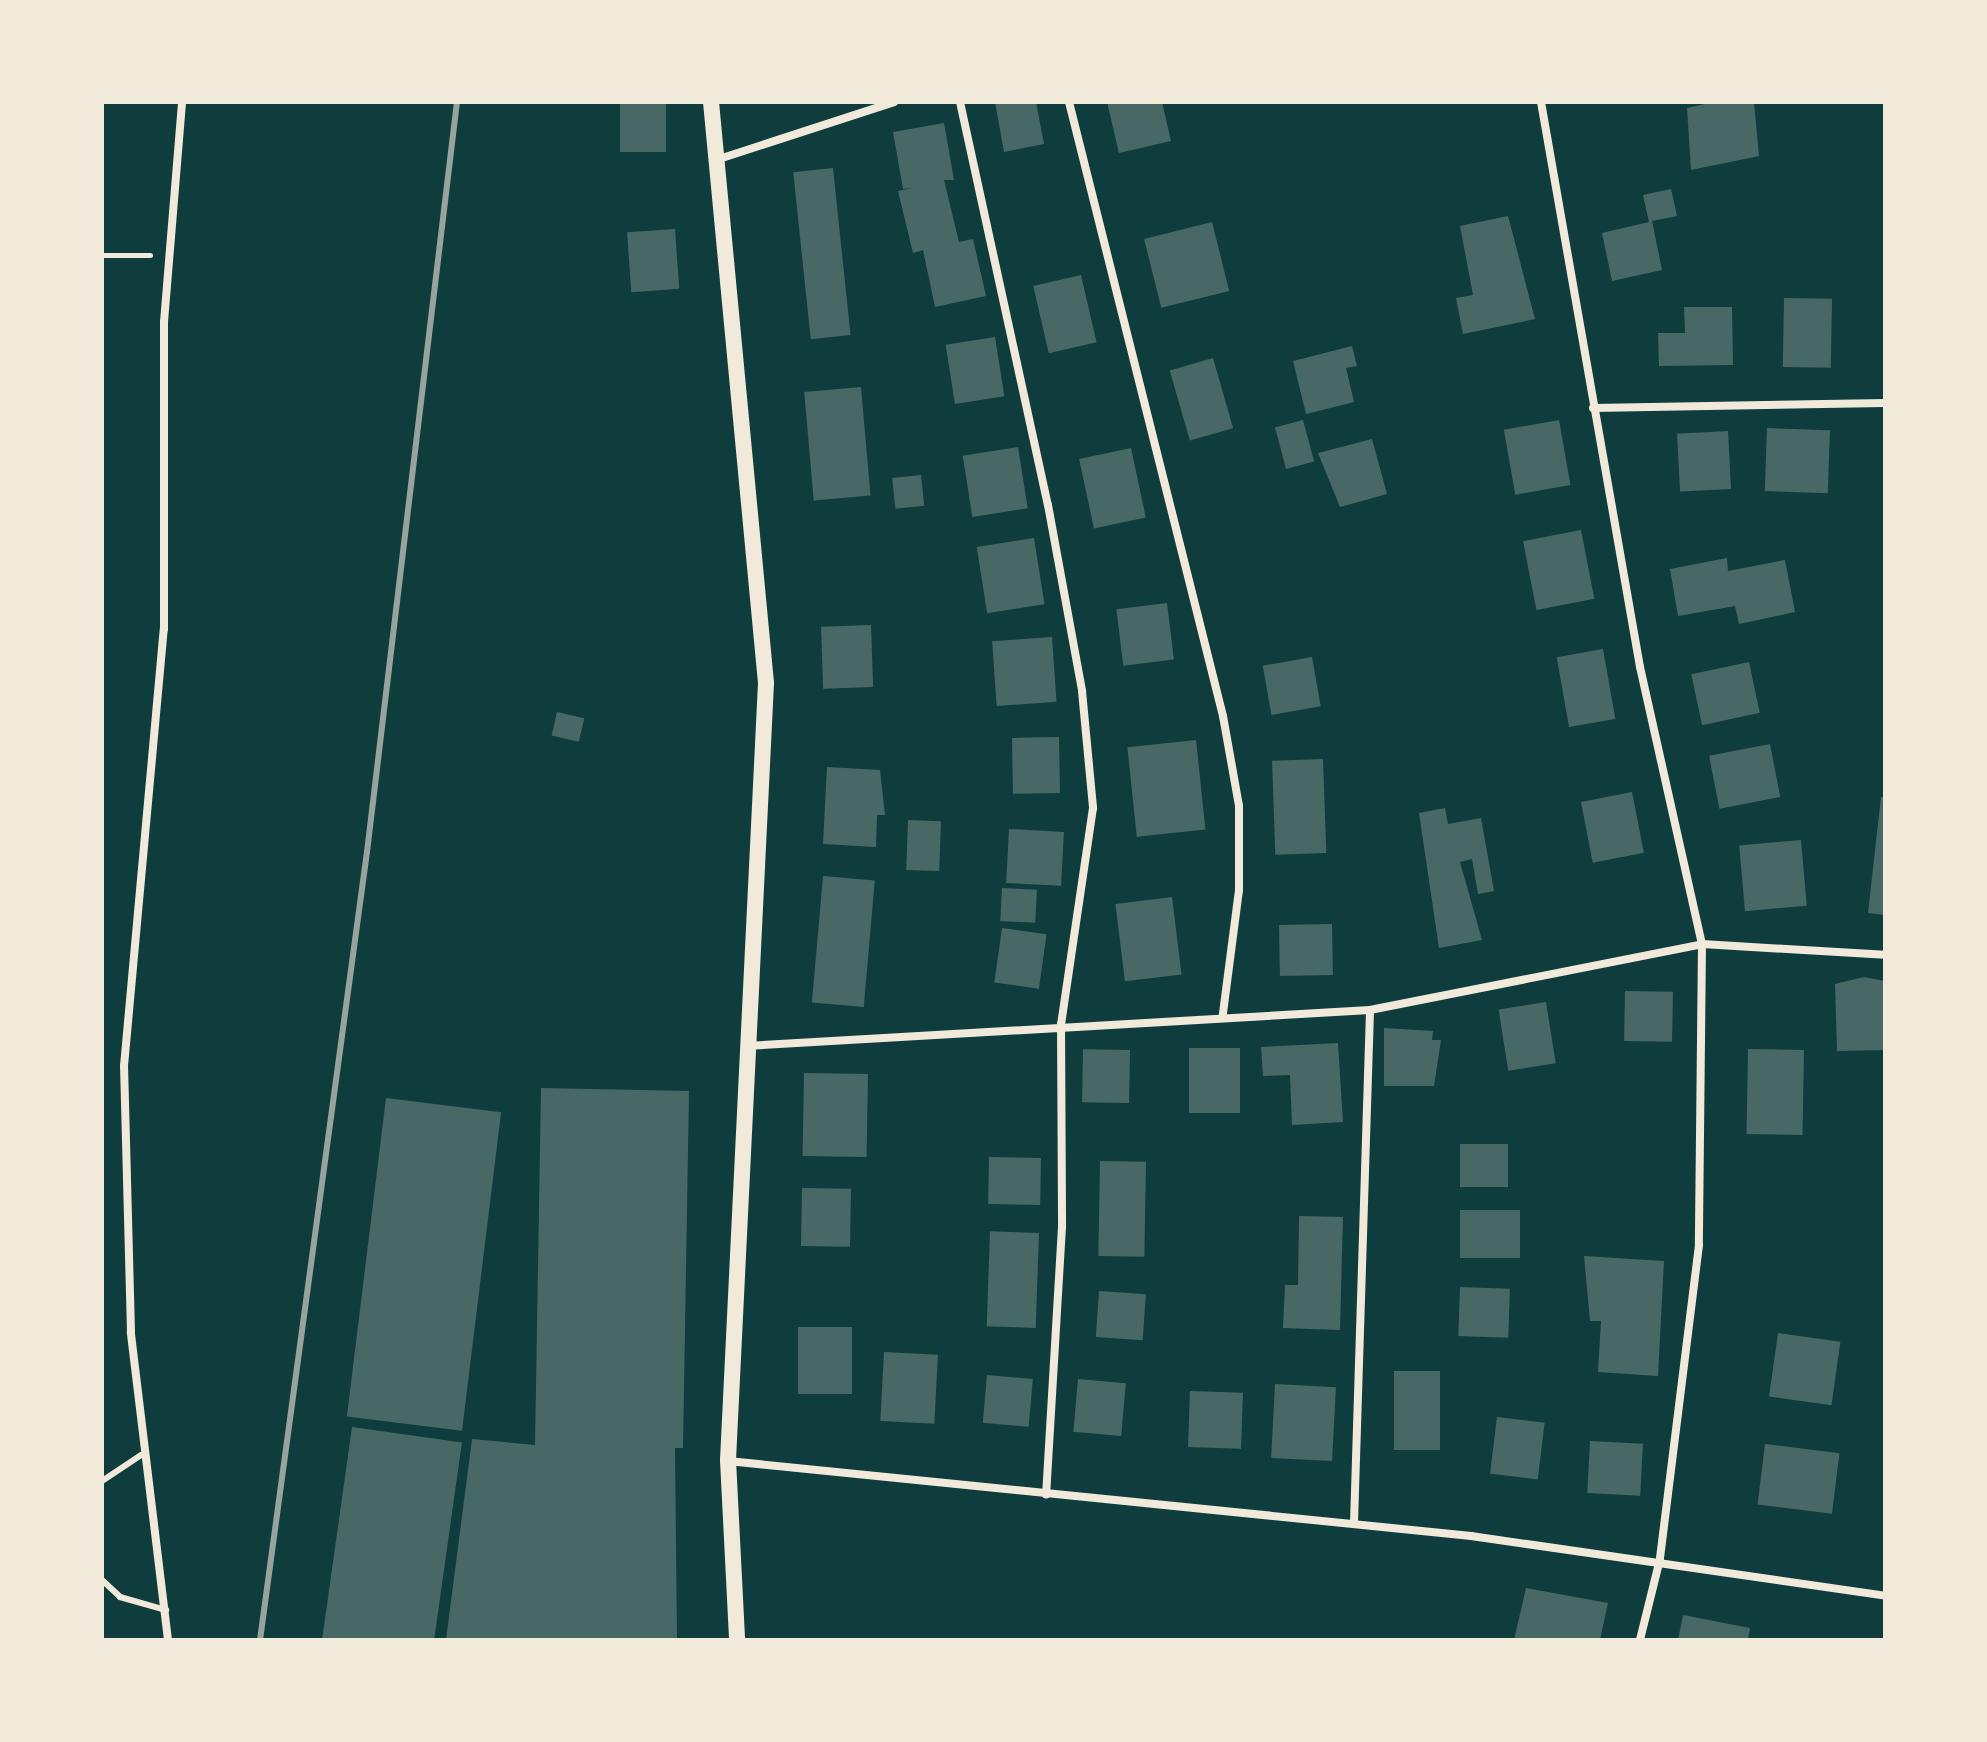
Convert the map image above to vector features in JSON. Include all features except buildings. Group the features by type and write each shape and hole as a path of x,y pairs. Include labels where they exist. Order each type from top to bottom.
{"main road":[{"path":"711,102 719,159 766,683 745,1046 728,1460 737,1640"}],"street":[{"path":"168,1640 141,1455 124,1066 164,629 170,249 182,102"},
{"path":"719,159 894,102"},
{"path":"960,102 1082,691 1093,808 1061,1024 1062,1227 1046,1495"},
{"path":"1069,102 1226,731 1239,806 1239,890 1223,1014"},
{"path":"1541,102 1593,408 1702,944 1699,1245 1660,1559 1640,1640"},
{"path":"1593,408 1885,403"},
{"path":"745,1046 1223,1014 1370,1010 1702,944 1885,955"},
{"path":"1354,1523 1370,1010"},
{"path":"728,1460 1046,1495 1354,1523 1660,1559 1885,1596"}],"lane":[{"path":"102,1481 141,1455"},
{"path":"102,1580 120,1597 166,1610"}],"path":[{"path":"102,255 170,249"}],"railway":[{"path":"260,1640 367,852 457,102"}]}
